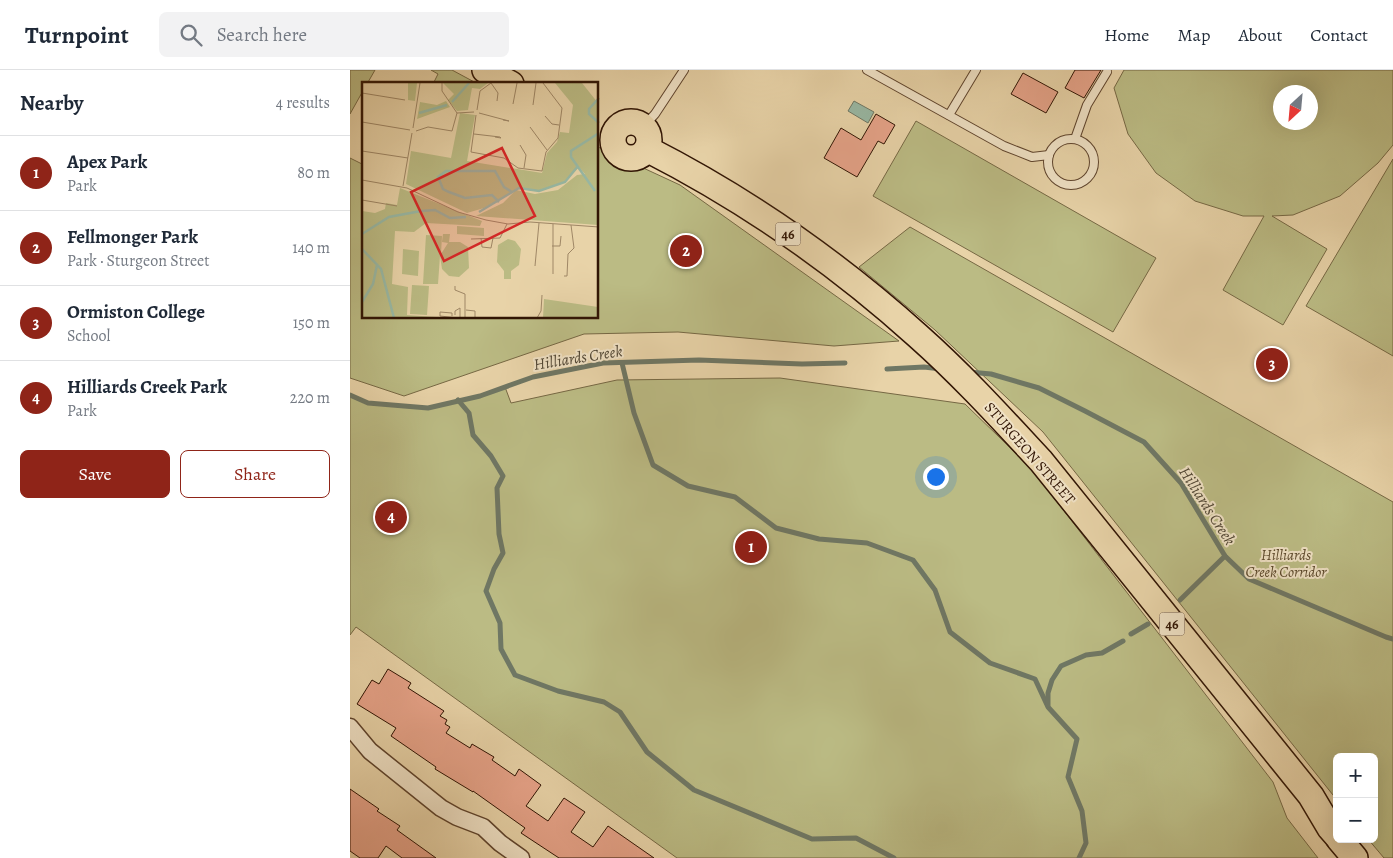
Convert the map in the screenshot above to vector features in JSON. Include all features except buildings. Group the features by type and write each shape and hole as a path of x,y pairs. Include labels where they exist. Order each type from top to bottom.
{"main road":[{"path":"485,70 507,82"},
{"name":"46","path":"606,129 617,128 633,121 646,138"},
{"name":"STURGEON STREET","path":"646,138 823,258 870,294 962,377 1041,461 1311,796 1333,832"},
{"name":"STURGEON STREET","path":"1342,843 1355,858"}],"street":[{"path":"350,727 370,751 434,803 458,817 483,827 500,843 522,858"}],"lane":[{"path":"646,138 655,114 684,70"},
{"path":"867,70 1004,146 1032,157 1048,155"},
{"path":"949,115 976,70"},
{"path":"1075,139 1087,105 1107,72"},
{"path":"1066,139 1075,139 1089,146 1093,153 1093,169 1083,181 1068,185 1054,177 1048,163 1048,155 1052,147 1059,142 1066,139"}],"green space":[{"path":"350,70 375,70 368,82 362,82 362,93 350,114"},
{"path":"431,70 452,70 474,82 434,82 438,74"},
{"path":"1124,70 1393,70 1393,145 1378,163 1340,196 1293,215 1272,216 1327,249 1283,325 1223,290 1264,216 1243,216 1195,201 1156,173 1128,134 1114,88"},
{"path":"916,121 1156,258 1113,332 873,196"},
{"path":"599,147 680,185 899,341 834,346 678,332 584,334 404,396 350,378 350,158 362,164 362,319 599,319"},
{"path":"1393,159 1393,356 1306,306"},
{"name":"Hilliards Creek Corridor","path":"910,227 1393,502 1393,858 1384,858 1371,843 1378,843 1378,753 1333,753 1333,795 1043,432 935,330 859,267"},
{"path":"780,378 965,404 1031,468 1273,782 1287,818 1318,858 677,858 356,627 350,635 350,395 368,403 428,408 480,396 505,387 511,403 617,380"}],"shaded area":[{"path":"854,101 874,112 868,123 848,111"}],"waterway":[{"name":"Hilliards Creek","path":"350,395 368,403 428,408 480,396 533,377 603,363 699,360 802,364 845,363"},
{"path":"622,363 634,413 653,465 688,486 735,497 776,528 819,539 867,543 913,560 935,590 950,632 990,663 1035,679 1048,707 1077,739 1068,777 1082,811 1086,843 1079,858"},
{"name":"Hilliards Creek","path":"887,369 924,367 941,369"},
{"name":"Hilliards Creek","path":"969,372 991,374 1039,388 1144,442 1181,483 1225,556 1249,579 1393,639"},
{"path":"458,400 469,413 473,435 491,456 503,476 497,488 499,534 503,553 494,569 486,591 500,623 501,649 515,675 558,691 604,702 620,712 647,752 694,790 812,839 856,838 894,858"},
{"path":"1180,600 1225,556"},
{"path":"1131,634 1148,624"},
{"path":"1048,705 1048,693 1052,680 1061,666 1086,655 1102,653 1123,641"}],"place":[{"name":"Fellmonger Park","path":"686,251"},
{"name":"Ormiston College","path":"1272,364"},
{"name":"Hilliards Creek Park","path":"391,517"},
{"name":"Apex Park","path":"751,547"}]}
